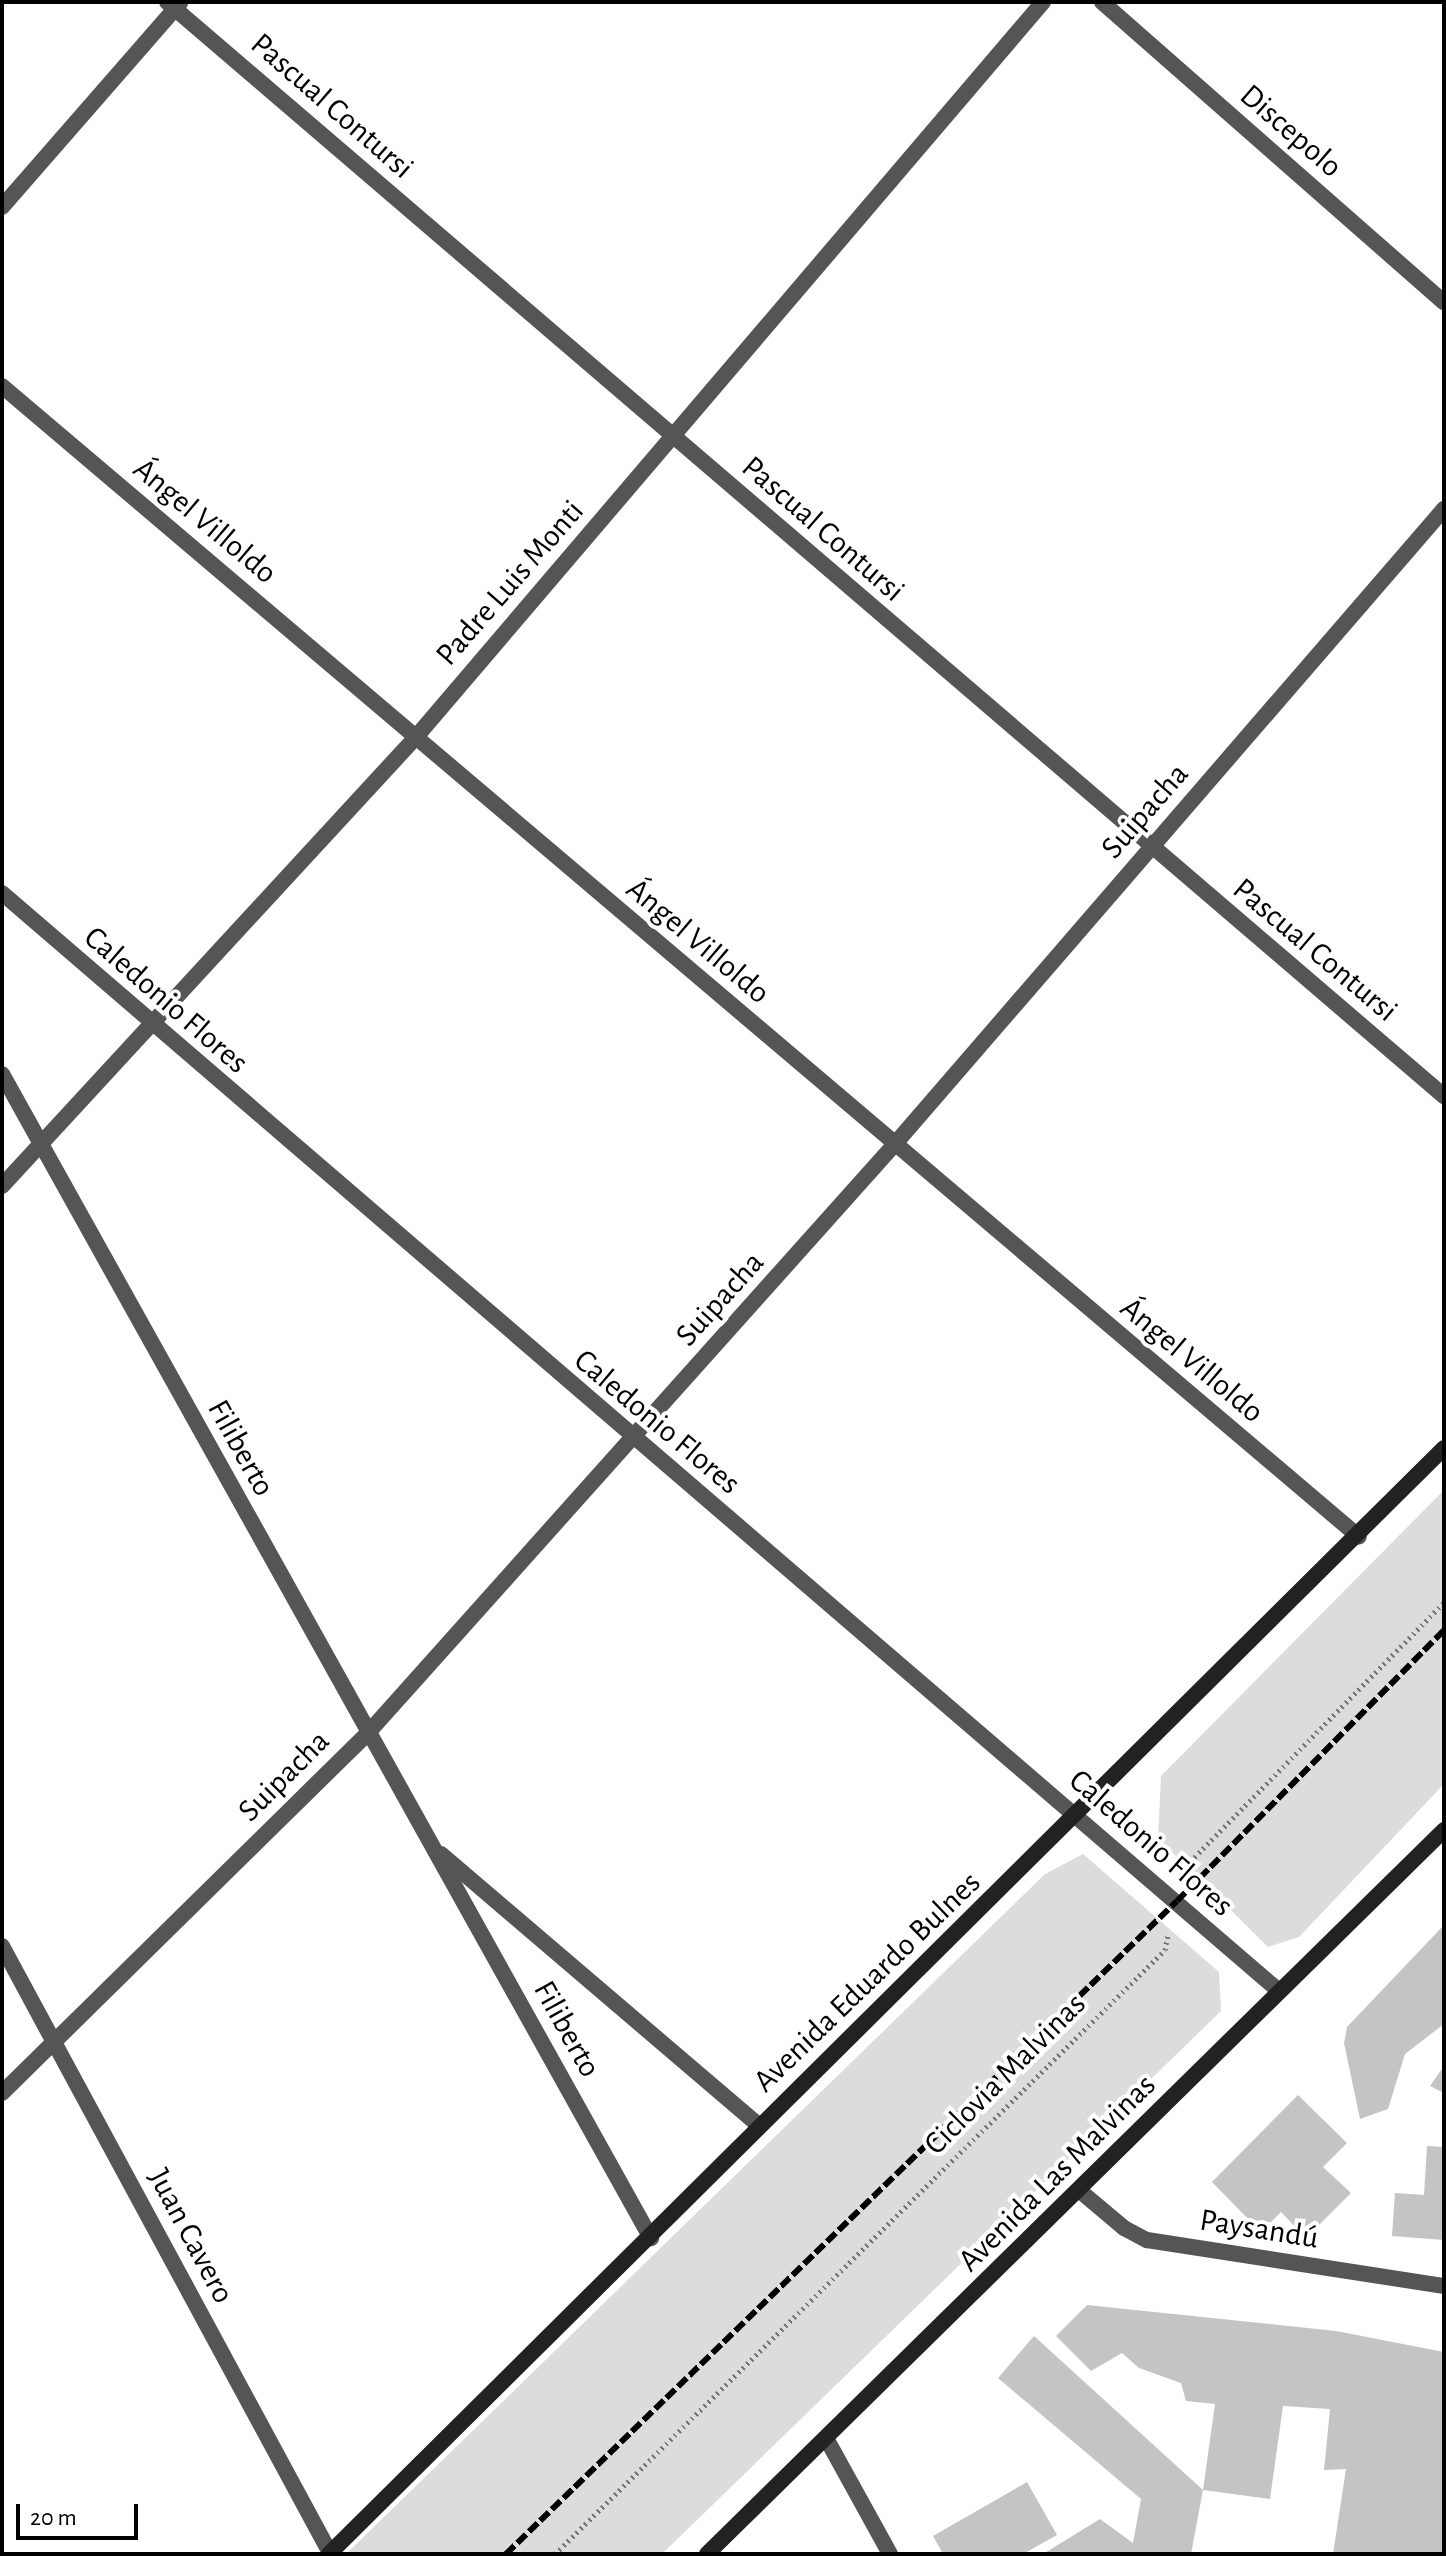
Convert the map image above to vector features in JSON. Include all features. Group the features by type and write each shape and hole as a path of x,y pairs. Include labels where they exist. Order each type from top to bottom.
{"main road":[{"name":"Avenida Eduardo Bulnes","path":"329,2554 651,2238 759,2126 1077,1817 1359,1537 1444,1448"},
{"name":"Avenida Las Malvinas","path":"707,2554 1080,2191 1444,1830"}],"street":[{"name":"Padre Luis Monti","path":"2,1186 153,1027 416,737 1043,2"},
{"name":"Discepolo","path":"1102,2 1444,302"},
{"name":"Pascual Contursi","path":"174,4 1150,847 1444,1096"},
{"path":"2,207 174,4"},
{"name":"Ángel Villoldo","path":"2,386 1359,1537"},
{"name":"Suipacha","path":"2,2093 367,1734 894,1145 1444,509"},
{"name":"Caledonio Flores","path":"2,893 153,1027 1279,1991"},
{"name":"Filiberto","path":"2,1074 367,1734 651,2238"},
{"name":"Filiberto","path":"433,1847 759,2126"},
{"name":"Juan Cavero","path":"2,1946 329,2554"},
{"name":"Paysandú","path":"1080,2191 1124,2228 1147,2240 1444,2286"},
{"path":"826,2438 890,2554"}],"path":[{"name":"Ciclovia Malvinas","path":"555,2554 1165,1950 1181,1870 1444,1602"}],"shaded area":[{"path":"1444,1490 1444,1784 1299,1937 1268,1947 1158,1838 1161,1776"},
{"path":"1083,1854 1219,1972 1221,2011 662,2554 346,2554 1045,1874"}],"building":[{"path":"1444,1925 1444,2024 1405,2054 1388,2109 1360,2119 1344,2043 1347,2027"},
{"path":"1444,2066 1444,2093 1430,2086"},
{"path":"1298,2095 1347,2143 1323,2167 1351,2193 1306,2238 1281,2212 1261,2232 1212,2182"},
{"path":"1427,2146 1444,2147 1444,2240 1392,2236 1395,2193 1424,2195"},
{"path":"1087,2305 1336,2331 1444,2352 1444,2554 1333,2554 1346,2469 1324,2470 1330,2409 1283,2406 1270,2499 1203,2490 1215,2404 1186,2401 1181,2383 1139,2368 1122,2353 1091,2371 1056,2336"},
{"path":"1034,2336 1203,2490 1191,2554 1043,2554 1100,2519 1133,2543 1141,2499 998,2378"},
{"path":"1027,2482 1057,2535 1023,2554 943,2554 933,2536"}],"railway":[{"path":"506,2554 1177,1901 1444,1630"}]}
